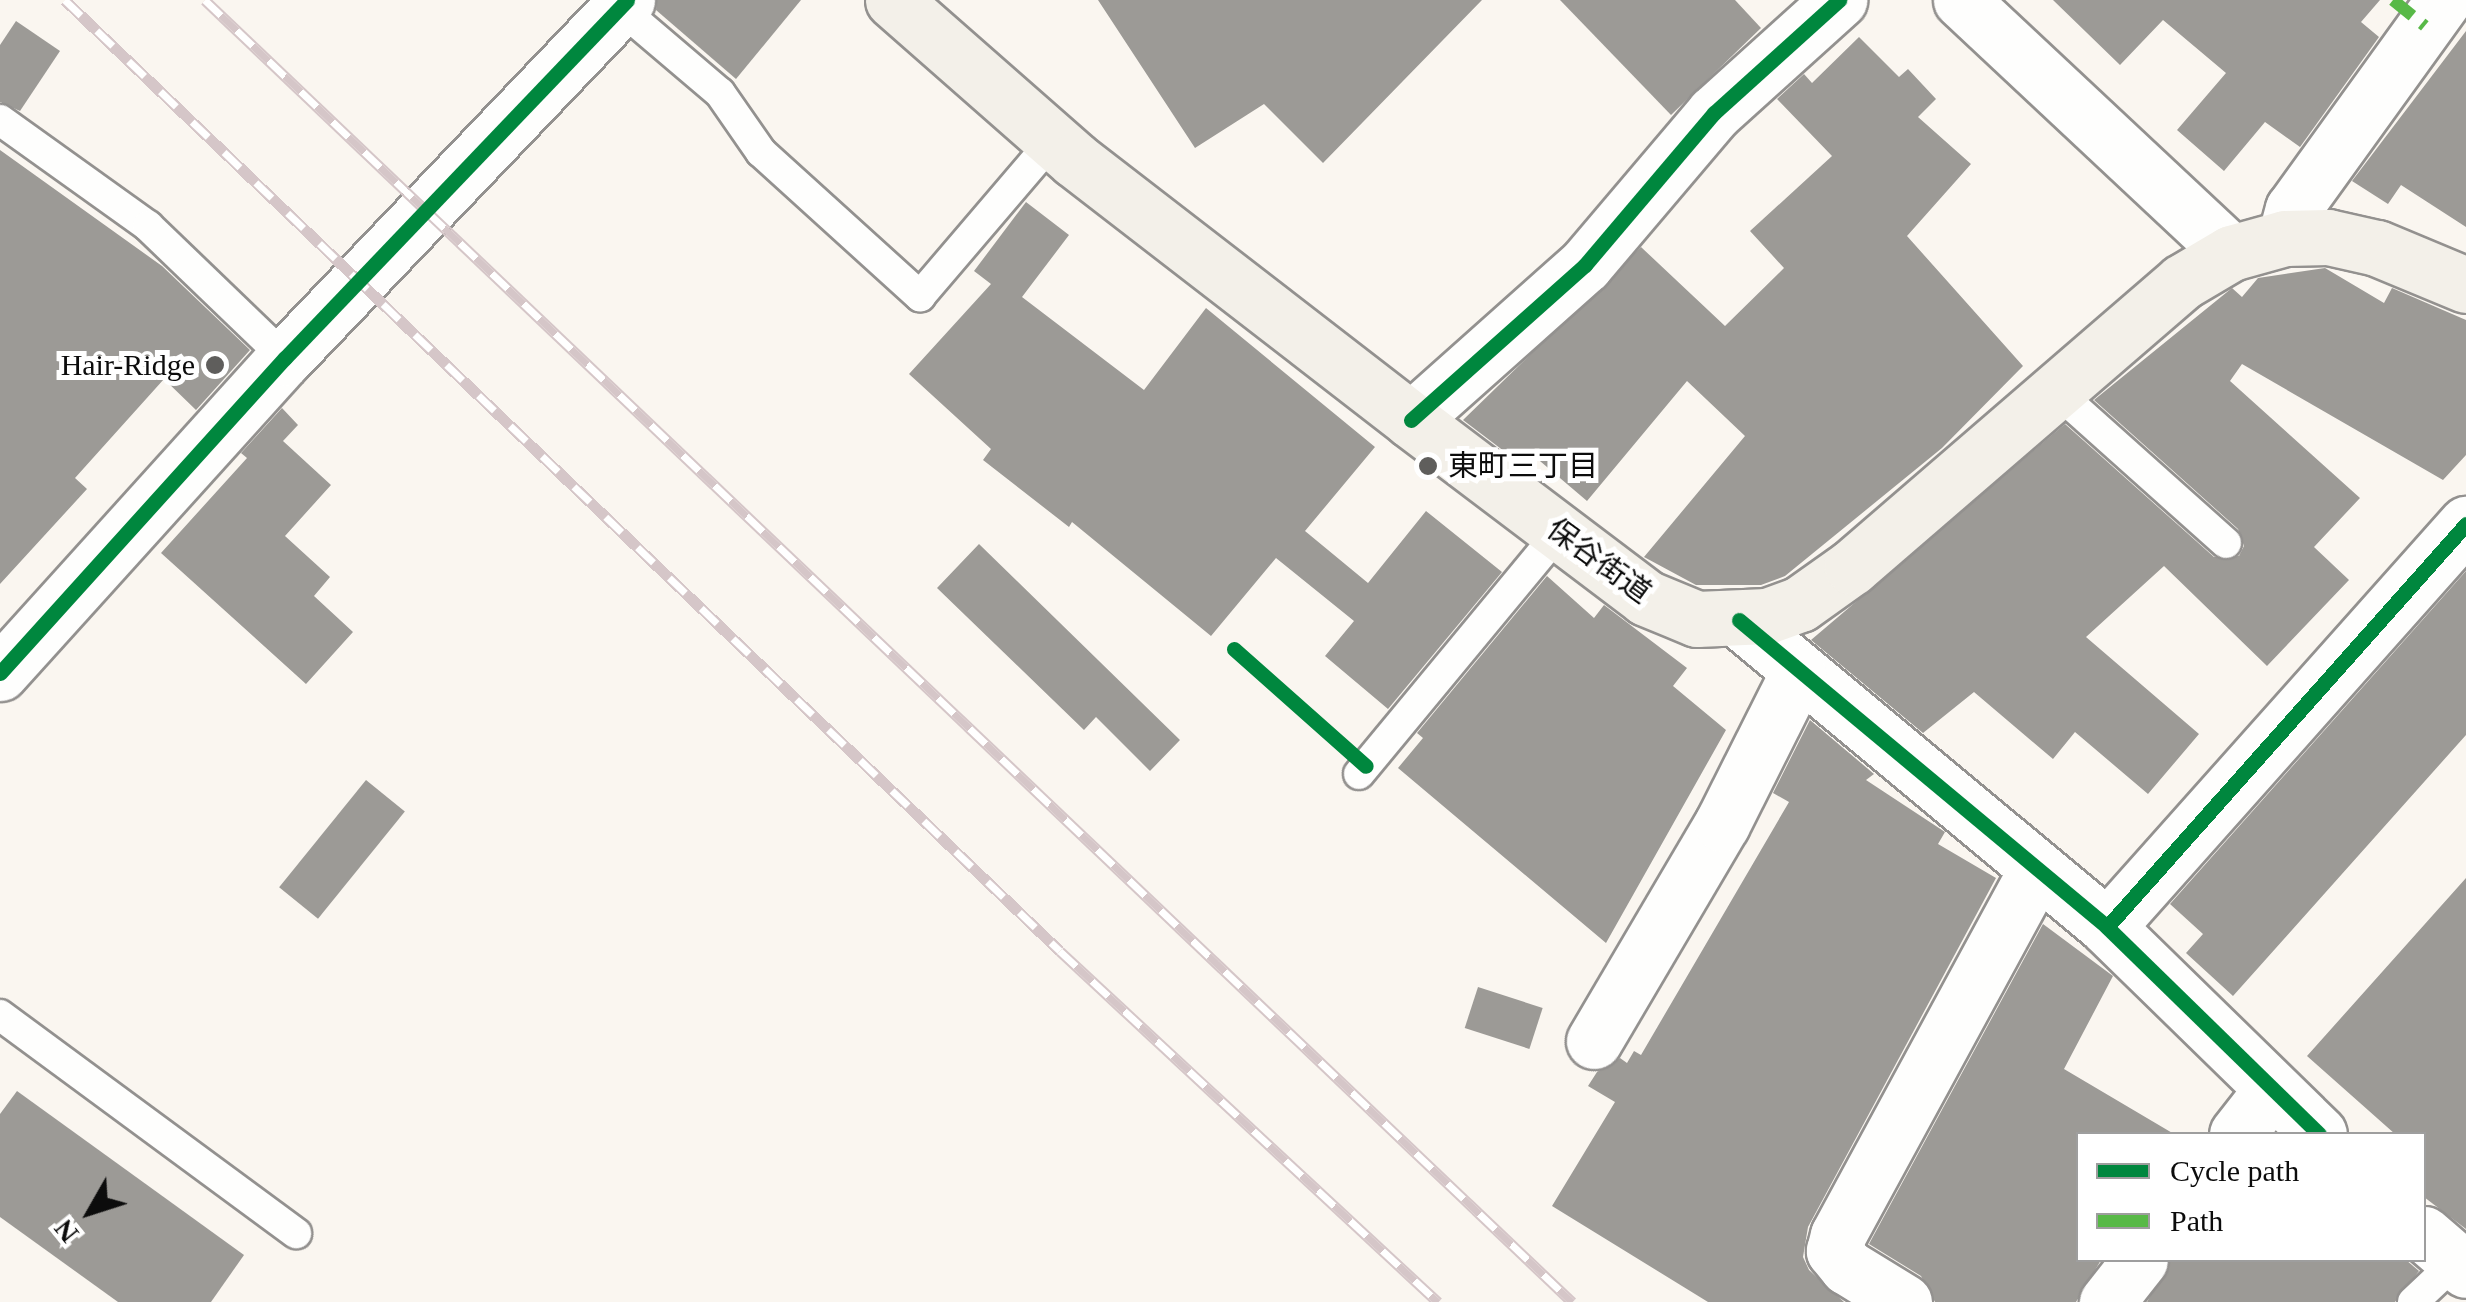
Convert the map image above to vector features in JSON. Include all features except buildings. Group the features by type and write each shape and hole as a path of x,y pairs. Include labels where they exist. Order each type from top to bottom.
{"main road":[{"name":"保谷街道","path":"893,0 1054,139 1411,420 1646,598 1697,619 1739,620 1800,604 1852,567 2182,282 2231,253 2284,238 2328,237 2377,248 2466,285"}],"street":[{"path":"1411,420 1585,265 1714,113 1838,0"},
{"path":"1961,0 2231,253"},
{"path":"2284,238 2293,209 2444,0"},
{"path":"0,672 285,358 624,4"},
{"path":"2107,927 2466,524"},
{"path":"1739,620 2107,927 2317,1132"},
{"path":"1594,1041 1722,824 1798,673"},
{"path":"1904,1302 1847,1267 1834,1251 1838,1234 2038,869"},
{"path":"2239,1132 2272,1089"},
{"path":"2107,1302 2138,1262"}],"lane":[{"path":"624,4 720,93 760,152 920,296 1054,139"},
{"path":"0,120 148,226 285,358"},
{"path":"2056,391 2226,543"},
{"path":"1359,774 1559,532"},
{"path":"0,1015 296,1233"},
{"path":"2414,1302 2452,1255"}],"railway":[{"path":"65,0 1060,951 1438,1302"},
{"path":"205,0 1572,1302"}],"marked path":[{"path":"2393,0 2425,26"}],"cycle path":[{"path":"0,673 285,358 627,0"},
{"path":"1411,420 1585,265 1714,113 1839,0"},
{"path":"2107,927 2466,524"},
{"path":"1739,620 2107,927 2317,1132"},
{"path":"1234,649 1366,766"}],"place":[{"name":"Hair-Ridge","path":"215,365"},
{"name":"東町三丁目","path":"1428,466"}]}
